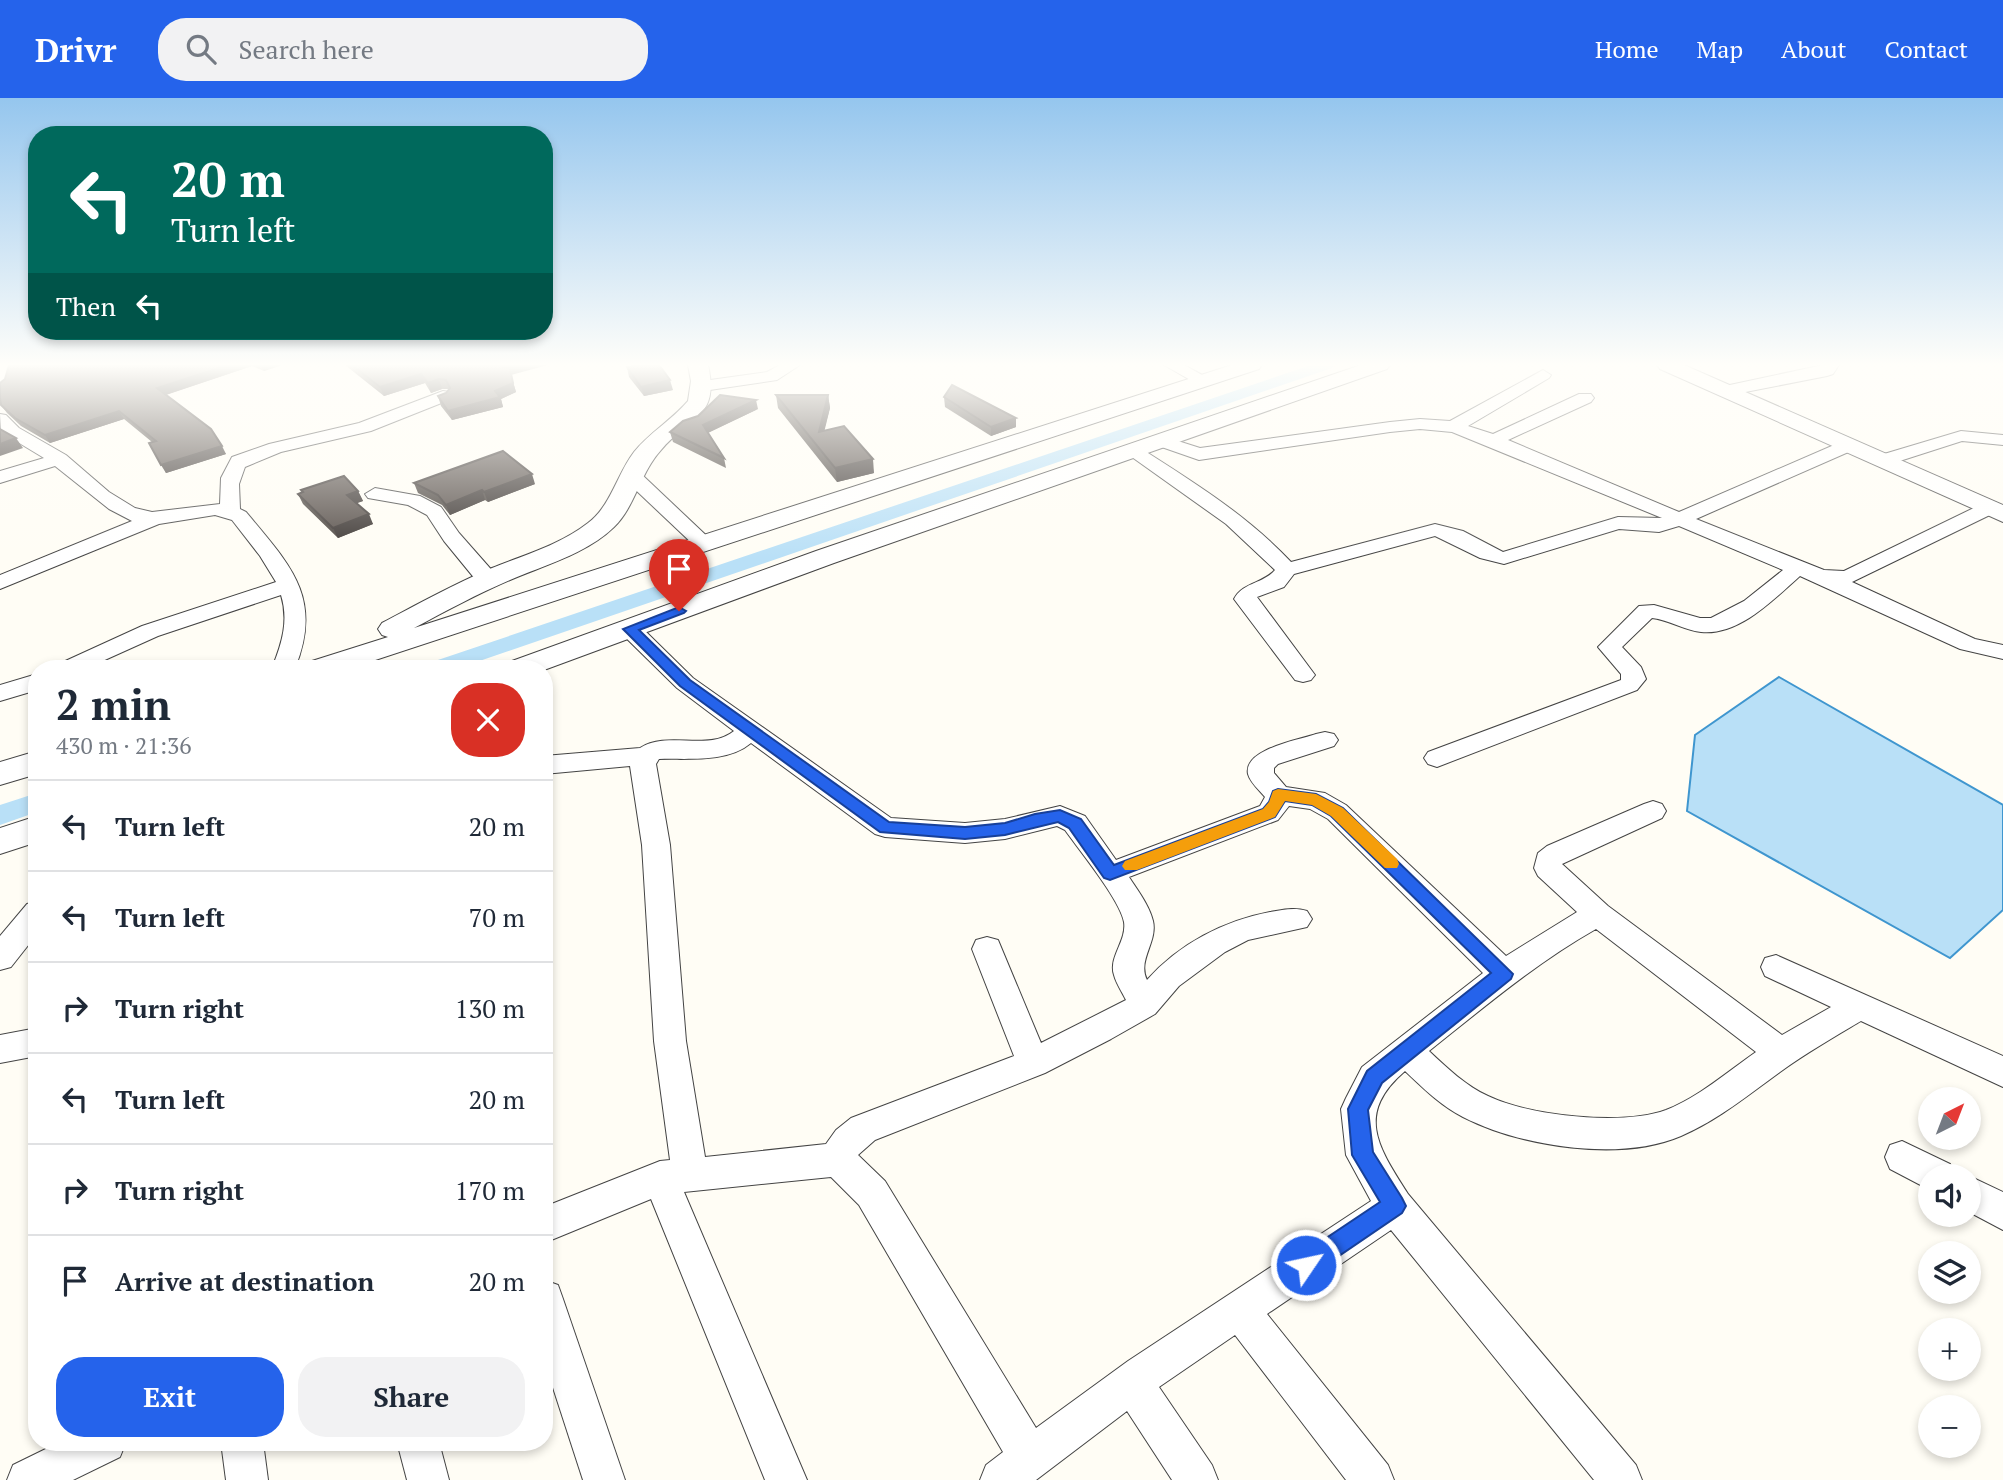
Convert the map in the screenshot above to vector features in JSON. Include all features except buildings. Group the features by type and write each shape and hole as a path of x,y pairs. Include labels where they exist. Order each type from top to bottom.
{"street":[{"path":"9,429 59,459 121,509 141,517 214,509 230,510 239,516 280,568 289,585 298,621 295,646 288,660"},
{"path":"230,510 230,478 239,461 275,448 354,429"},
{"path":"331,660 488,580 590,534 607,520 618,505 631,475 667,429"},
{"path":"347,660 1056,429"},
{"path":"544,660 825,557 1189,429"},
{"path":"1159,440 1199,454 1372,429"},
{"path":"1462,429 1494,440 1797,568 1822,576 1968,644 2003,652"},
{"path":"1494,440 1517,429"},
{"path":"1811,429 1996,511"},
{"path":"1881,461 1961,436 2003,440"},
{"path":"1303,675 1245,599 1248,593 1276,582 1287,570 1435,530 1465,538 1485,553 1504,558 1618,523 1659,526 1847,446"},
{"path":"1131,450 1222,512 1278,559 1287,570"},
{"path":"0,477 59,459"},
{"path":"631,475 704,544"},
{"path":"375,494 413,500 434,511 458,547 488,580"},
{"path":"1822,576 1847,577 1996,511"},
{"path":"0,583 158,517"},
{"path":"1437,758 1629,685 1634,679 1633,673 1609,647 1647,611 1659,611 1704,626 1714,625 1747,608 1797,568"},
{"path":"87,660 150,631 289,585"},
{"path":"630,629 685,683 885,827 965,833 1005,829 1060,816 1075,824 1131,903 1139,923 1137,946 1129,960 1128,973 1144,1005"},
{"path":"0,693 28,685"},
{"path":"553,764 646,756 653,751 665,749 724,748 750,731"},
{"path":"1325,740 1269,758 1261,765 1261,775 1278,795 1316,800 1337,812 1504,974"},
{"path":"646,756 643,764 656,845 670,1041 675,1176 786,1480"},
{"path":"0,774 28,765"},
{"path":"1110,873 1269,813 1277,804 1278,795"},
{"path":"1653,811 1557,853 1548,860 1548,868 1598,914 1781,1052"},
{"path":"0,841 28,832"},
{"path":"1598,914 1557,937 1504,974 1405,1051 1374,1077 1358,1109 1363,1155 1395,1206 1621,1480"},
{"path":"836,1160 848,1140 863,1129 1033,1063 1144,1005 1168,977 1214,943 1242,929 1297,919"},
{"path":"0,957 28,923"},
{"path":"988,949 1033,1063"},
{"path":"1776,967 2003,1072"},
{"path":"1405,1051 1447,1087 1476,1106 1508,1118 1563,1129 1625,1133 1667,1126 1707,1105 1781,1052 1858,1007"},
{"path":"0,1049 28,1044"},
{"path":"1902,1157 1918,1166"},
{"path":"553,1222 675,1176 836,1160 855,1172 872,1194 1013,1473 1132,1383 1395,1206"},
{"path":"1981,1200 2003,1212"},
{"path":"1240,1310 1373,1480"},
{"path":"553,1326 604,1480"},
{"path":"1132,1383 1197,1480"},
{"path":"28,1480 87,1451"},
{"path":"243,1451 247,1480"},
{"path":"420,1451 428,1480"}],"water":[{"path":"1779,677 2003,805 2003,910 1950,958 1687,811 1695,735"}],"waterway":[{"path":"460,660 1137,429"},
{"path":"0,815 28,805"}],"slow traffic":[{"path":"1131,866 1269,813 1277,804 1278,795 1316,800 1337,812 1391,864"}],"route":[{"path":"679,611 630,629 685,683 885,827 907,831 965,833 1005,829 1060,816 1075,824 1110,873 1269,813 1277,804 1278,795 1316,800 1337,812 1504,974 1374,1077 1358,1109 1363,1155 1395,1206 1306,1265"}]}
